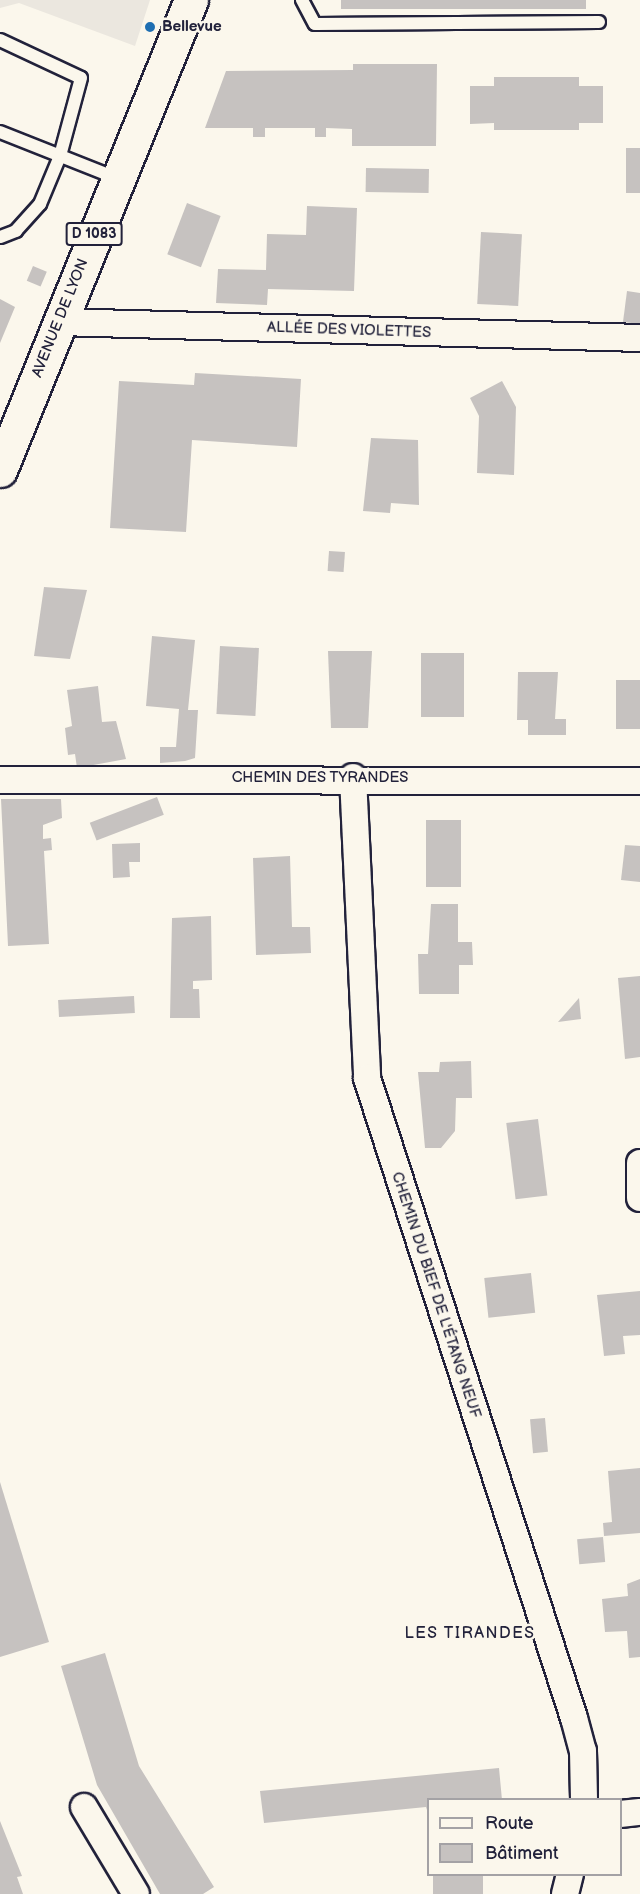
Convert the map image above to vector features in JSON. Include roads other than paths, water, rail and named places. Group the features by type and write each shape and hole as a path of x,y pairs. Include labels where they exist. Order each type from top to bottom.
{"main road":[{"name":"AVENUE DE LYON","path":"0,470 58,322 191,0"}],"street":[{"name":"ALLÉE DES VIOLETTES","path":"58,322 640,338"},
{"name":"CHEMIN DES TYRANDES","path":"0,780 353,777 640,781"},
{"name":"CHEMIN DU BIEF DE L'ÉTANG NEUF","path":"353,777 367,1078 574,1718 583,1751 584,1798"},
{"path":"640,1163 640,1198"},
{"path":"84,1807 135,1894"},
{"path":"622,1814 640,1812"},
{"path":"566,1894 570,1876"}],"lane":[{"path":"303,0 315,24 599,22"},
{"path":"0,40 81,78 60,156 29,220 0,237"},
{"path":"0,132 117,179"}],"place":[{"name":"Bellevue","path":"150,27"}],"district":[{"name":"LES TIRANDES","path":"470,1634"}]}
